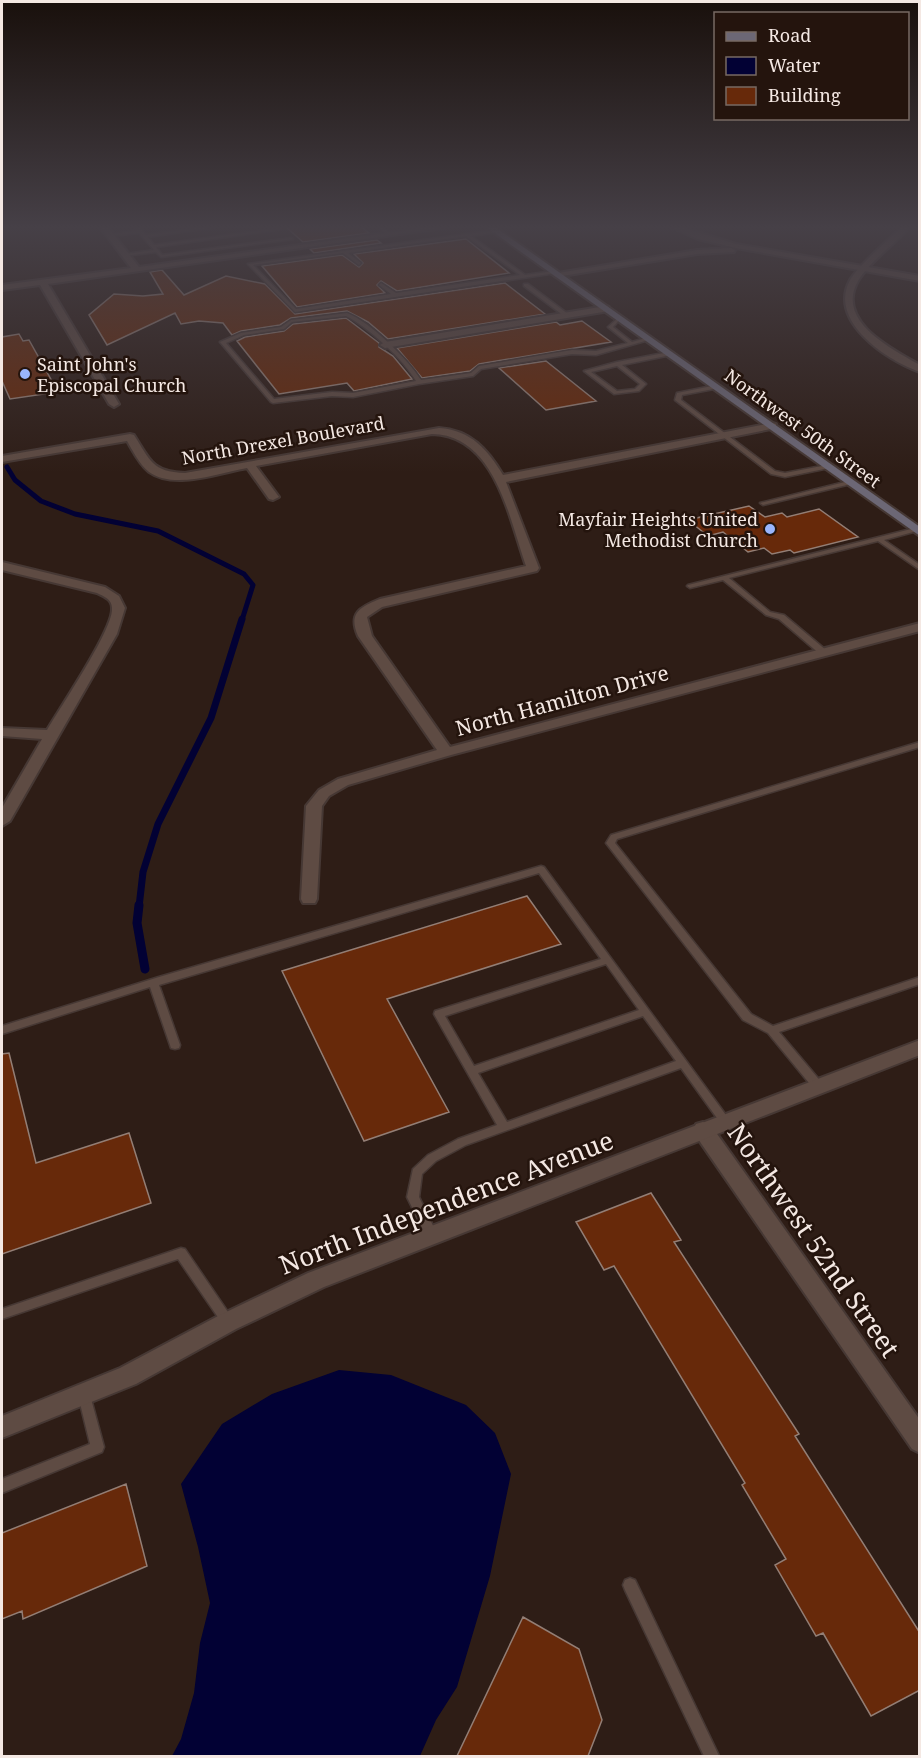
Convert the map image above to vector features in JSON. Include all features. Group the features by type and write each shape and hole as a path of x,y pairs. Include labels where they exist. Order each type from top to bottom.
{"main road":[{"name":"Northwest 50th Street","path":"606,309 918,531"}],"street":[{"path":"58,309 114,404"},
{"path":"385,345 606,309"},
{"path":"849,309 854,320 877,343 920,369"},
{"path":"446,752 365,636 360,627 360,618 364,612 385,602 533,568 500,479 772,426"},
{"name":"North Drexel Boulevard","path":"2,459 130,437 147,467 162,475 185,476 421,432 446,431 467,438 485,456 500,479"},
{"path":"250,465 273,496"},
{"path":"2,566 101,590 112,594 118,600 120,608 110,634 2,821"},
{"name":"North Hamilton Drive","path":"309,899 314,806 324,793 343,782 446,752 920,627"},
{"path":"2,732 51,735"},
{"name":"North Independence Avenue","path":"2,1427 128,1376 228,1322 316,1280 920,1047"},
{"name":"Northwest 52nd Street","path":"703,1130 920,1441"}],"lane":[{"path":"293,309 295,311 307,309"},
{"path":"558,309 566,315"},
{"path":"419,382 417,376 385,345 358,320 347,314 291,321 282,328 243,334 223,342 273,401 332,394 353,395 473,374 479,368 511,362 572,352 596,353 649,339"},
{"path":"619,318 610,327 632,344"},
{"path":"617,364 643,384 637,390 616,393 587,371 617,364 669,354"},
{"path":"717,387 679,394 678,400 773,473 785,475 827,466"},
{"path":"763,503 849,483"},
{"path":"690,586 918,531"},
{"path":"880,540 920,568"},
{"path":"725,578 768,614 781,617 824,652"},
{"path":"818,1086 772,1030 747,1017 610,843 614,837 920,744"},
{"path":"2,1030 153,983 541,869 726,1122"},
{"path":"504,1127 439,1014 608,960"},
{"path":"772,1030 920,980"},
{"path":"153,983 175,1045"},
{"path":"472,1071 645,1012"},
{"path":"432,1236 413,1197 417,1172 432,1158 462,1142 683,1063"},
{"path":"2,1314 181,1252 228,1322"},
{"path":"2,1486 97,1447 84,1395"},
{"path":"630,1585 712,1756"}],"water":[{"path":"339,1370 391,1375 466,1405 495,1433 511,1474 490,1576 457,1687 436,1720 420,1756 172,1756 181,1739 194,1693 200,1643 210,1603 181,1484 222,1424 272,1394"}],"building":[{"path":"96,309 290,309 295,314 329,309 539,309 545,314 388,339 368,322 347,311 291,318 280,325 241,331 232,335 223,323 199,321 181,324 175,313 107,345 89,315"},
{"path":"346,318 379,343 379,347 393,356 412,379 354,391 347,383 279,394 237,341 245,337 284,331 293,324"},
{"path":"582,321 611,342 479,364 470,371 422,378 397,348 556,322 560,325"},
{"name":"Saint John's Episcopal Church","path":"19,334 23,341 29,340 58,392 10,399 2,381 2,337"},
{"path":"546,361 596,401 546,410 499,368"},
{"name":"Mayfair Heights United Methodist Church","path":"749,506 765,517 782,513 787,517 819,509 858,537 794,553 790,550 772,554 764,548 748,552 723,532 708,536 688,520"},
{"path":"527,896 561,944 387,999 449,1112 364,1141 282,971"},
{"path":"9,1053 36,1163 129,1133 151,1203 2,1254 2,1054"},
{"path":"651,1193 681,1240 674,1242 799,1434 795,1436 920,1633 920,1690 871,1716 823,1633 816,1636 775,1565 786,1559 742,1485 745,1483 614,1266 604,1270 576,1222"},
{"path":"126,1484 147,1566 23,1619 22,1611 2,1619 2,1533"},
{"path":"523,1617 579,1649 602,1720 588,1756 457,1756"}],"waterway":[{"path":"7,467 15,480 41,501 75,514 158,531 244,574 253,585 242,620"},
{"path":"139,907 143,872 158,824 211,718 242,619"},
{"path":"139,905 137,923 145,969"}],"place":[{"name":"Saint John's Episcopal Church","path":"25,374"},
{"name":"Mayfair Heights United Methodist Church","path":"770,529"}]}
